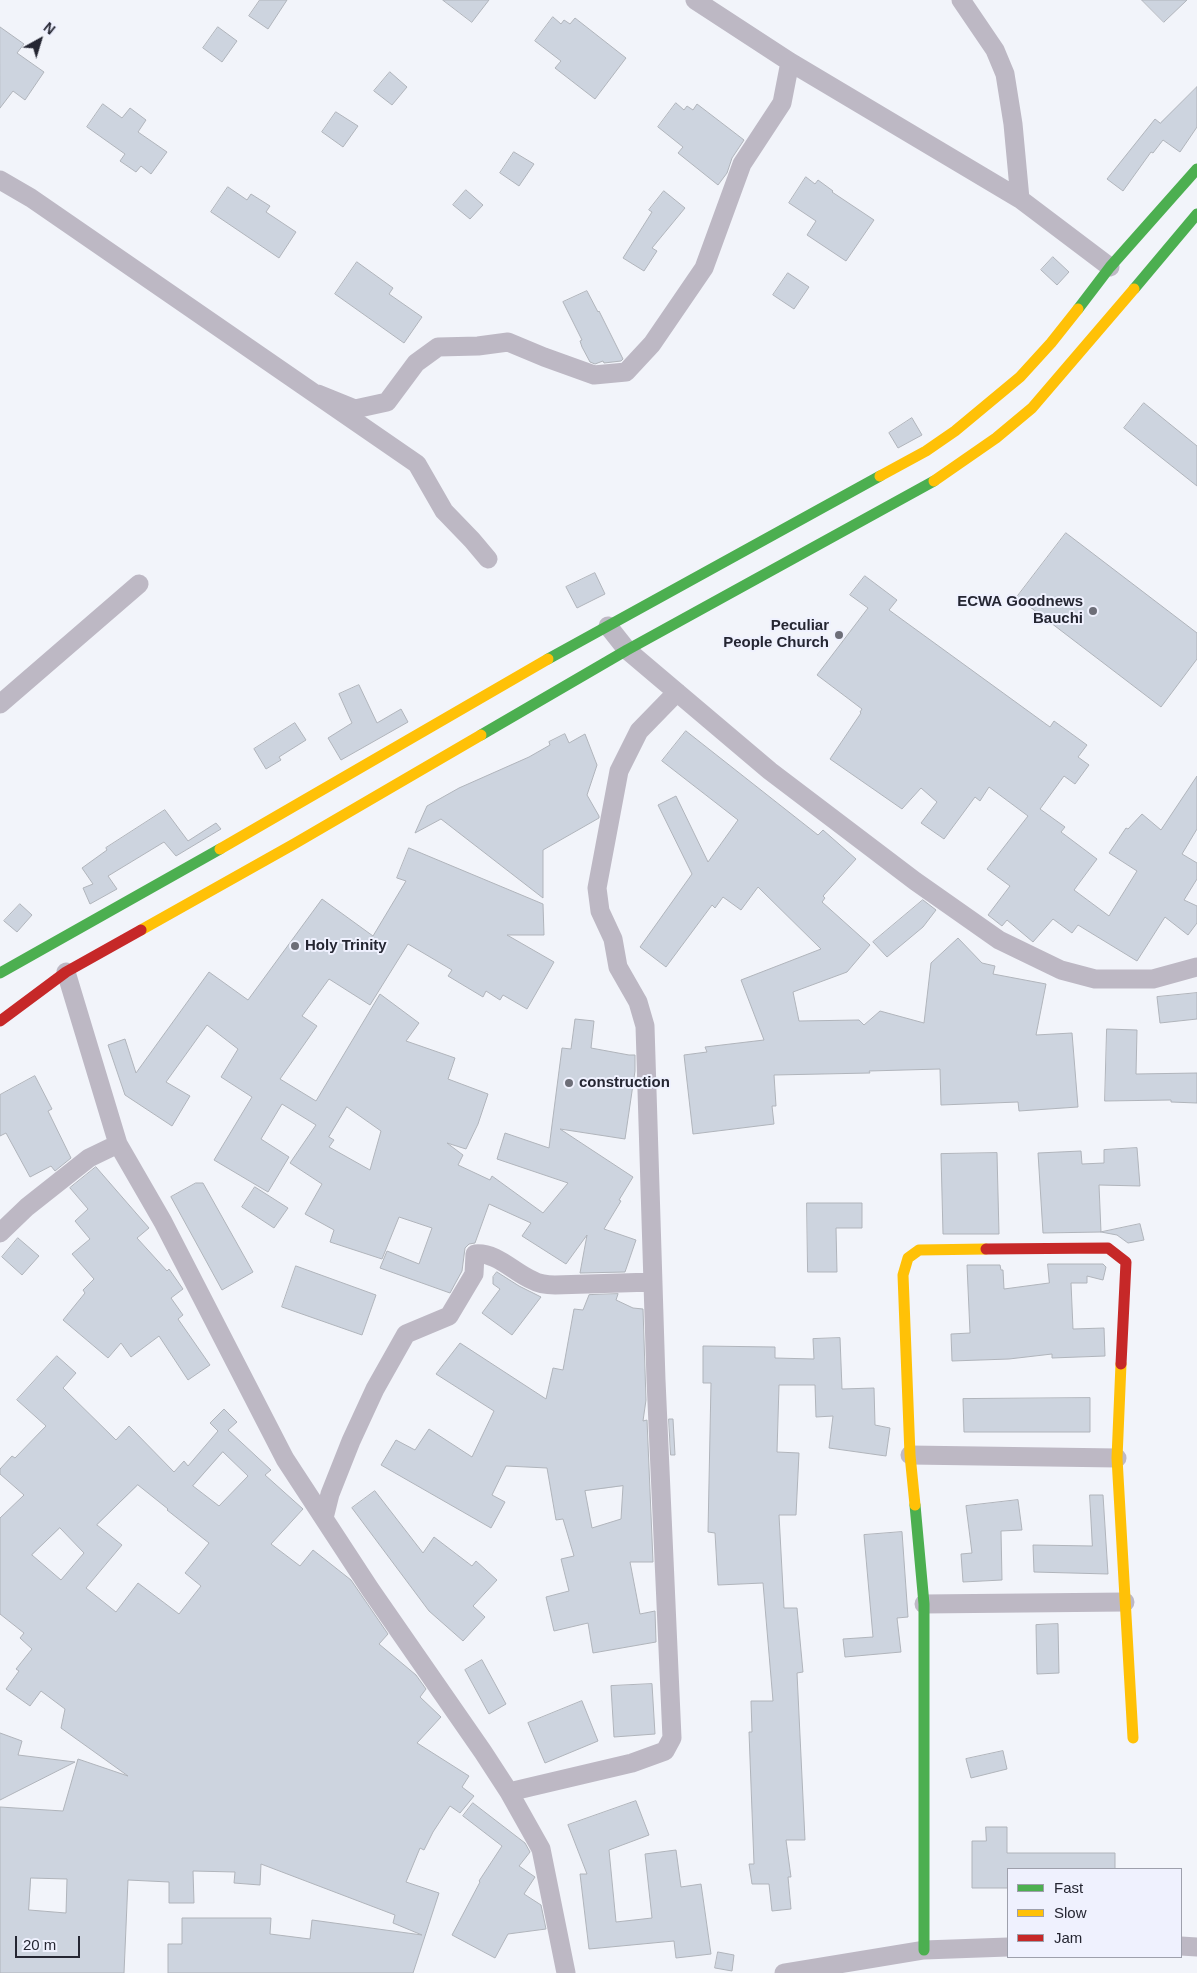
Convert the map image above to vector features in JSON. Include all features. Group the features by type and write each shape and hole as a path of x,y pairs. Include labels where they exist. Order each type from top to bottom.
{"street":[{"path":"695,0 790,62 1020,199 1110,267"},
{"path":"961,0 995,50 1005,74 1013,124 1020,199"},
{"path":"318,394 355,409 387,402 416,362 438,347 478,346 508,342 594,375 626,372 652,344 704,268 742,164 782,103 790,62"},
{"path":"0,973 608,626 926,451 955,431 1020,377 1051,343 1110,267 1197,169"},
{"path":"0,180 31,198 417,464 444,511 488,559"},
{"path":"0,1021 66,972 294,844 627,650 936,480 996,438 1032,408 1197,214"},
{"path":"0,704 139,584"},
{"path":"608,626 627,650 770,771 915,881 999,940 1061,970 1095,979 1153,979 1197,967"},
{"path":"510,1792 632,1763 665,1751 672,1738 656,1380 646,1026 638,1002 618,967 613,940 600,911 598,888 619,771 639,731 677,692"},
{"path":"66,972 118,1144 163,1222 285,1459 510,1792 541,1849 566,1973"},
{"path":"0,1233 27,1207 89,1158 118,1144"},
{"path":"924,1950 924,1604 910,1455 903,1275 908,1258 919,1250 1108,1248 1126,1262 1118,1458 1133,1738"},
{"path":"324,1518 330,1494 351,1441 375,1389 406,1334 449,1316 474,1274 475,1254 484,1253 532,1280 555,1286 653,1282"},
{"path":"910,1455 1118,1458"},
{"path":"924,1604 1125,1602"},
{"path":"1182,1946 1197,1947"},
{"path":"784,1973 924,1950 1007,1947"}],"building":[{"path":"260,0 287,0 268,29 249,16"},
{"path":"443,0 489,0 472,22"},
{"path":"1142,0 1187,0 1164,22"},
{"path":"553,17 561,24 564,20 570,24 575,18 626,58 595,99 555,68 561,61 535,41"},
{"path":"0,27 24,44 17,53 44,72 25,100 13,91 0,108"},
{"path":"218,27 237,41 222,62 203,48"},
{"path":"390,72 407,87 392,105 374,91"},
{"path":"1197,87 1197,127 1180,152 1163,140 1153,153 1151,152 1123,191 1107,179 1155,119 1160,123"},
{"path":"676,103 684,110 687,106 693,110 697,104 744,140 732,158 727,173 718,185 678,153 683,147 658,127"},
{"path":"103,104 122,118 130,108 146,120 138,132 167,152 151,174 141,166 136,172 120,161 125,154 87,127"},
{"path":"336,112 358,126 343,147 322,132"},
{"path":"514,152 534,164 519,186 500,173"},
{"path":"806,177 815,184 818,180 832,192 874,220 846,261 807,235 816,221 789,203"},
{"path":"228,187 247,200 251,194 270,206 266,212 296,232 279,258 211,212"},
{"path":"466,190 483,205 470,219 453,205"},
{"path":"664,191 685,208 652,248 657,251 644,271 623,258 652,212 649,210"},
{"path":"1053,257 1069,272 1057,285 1041,270"},
{"path":"357,262 393,288 389,294 422,317 404,343 335,294"},
{"path":"788,273 809,287 794,309 773,295"},
{"path":"587,291 623,359 621,361 604,363 603,361 595,364 590,362 582,347 580,341 582,340 563,302"},
{"path":"1144,403 1197,446 1197,486 1124,428"},
{"path":"912,418 922,435 898,448 889,433"},
{"path":"1066,533 1197,633 1197,659 1161,707 1017,597"},
{"path":"595,573 605,594 577,608 566,587"},
{"path":"865,576 897,600 889,610 1050,727 1054,721 1087,745 1078,757 1089,765 1075,784 1064,776 1040,809 1065,827 1061,832 1097,859 1074,890 1109,916 1137,871 1109,853 1126,828 1128,829 1142,814 1161,830 1197,776 1197,829 1182,854 1197,863 1197,879 1184,900 1197,906 1197,923 1188,935 1165,917 1137,961 1078,925 1072,933 1053,919 1033,942 1007,920 1002,926 988,915 1010,886 987,869 1028,816 989,787 980,801 975,797 944,839 921,823 937,802 921,788 902,809 830,759 862,709 817,675 868,608 850,595"},
{"path":"359,685 377,723 401,709 408,722 341,760 328,738 352,723 339,694"},
{"path":"295,723 306,740 279,757 281,760 266,769 254,749"},
{"path":"686,731 818,835 823,830 856,859 823,896 825,898 822,902 870,945 847,972 793,992 799,1021 859,1020 864,1025 880,1011 924,1023 931,963 958,938 982,963 995,966 993,974 1046,984 1036,1035 1072,1033 1078,1107 1019,1111 1018,1102 941,1105 940,1069 774,1075 776,1106 772,1106 774,1124 693,1134 684,1055 707,1052 705,1047 764,1040 741,980 821,949 758,887 741,910 723,897 715,908 712,905 666,967 640,947 692,874 658,805 676,796 708,862 738,820 662,761"},
{"path":"565,734 569,743 585,734 597,765 587,795 599,818 543,850 543,898 441,819 415,833 427,806 459,788 529,757 550,745 549,742"},
{"path":"165,810 188,841 216,823 221,829 176,856 164,842 108,876 117,889 90,904 83,888 93,884 82,868 107,850 106,848"},
{"path":"409,848 543,904 544,935 507,935 554,962 527,1009 503,995 500,1000 486,991 483,997 448,976 452,970 408,944 370,1005 329,979 302,1016 317,1026 280,1079 316,1101 380,994 419,1023 406,1041 455,1058 448,1079 488,1094 478,1124 466,1149 447,1143 463,1155 458,1165 490,1180 492,1176 543,1213 568,1183 497,1159 505,1133 549,1148 562,1048 571,1049 575,1019 594,1021 591,1048 635,1055 635,1071 625,1139 560,1129 633,1177 604,1229 636,1240 625,1272 580,1273 587,1235 566,1264 522,1236 531,1223 489,1204 475,1243 469,1244 465,1248 462,1271 450,1293 380,1268 387,1251 419,1264 432,1228 399,1217 382,1259 330,1242 334,1230 305,1214 322,1184 290,1163 316,1125 282,1104 261,1139 289,1157 268,1192 214,1160 252,1097 221,1077 238,1049 207,1025 166,1082 190,1096 172,1126 125,1095 108,1045 125,1039 136,1073 209,972 248,1000 322,899 373,936 406,881 397,878","holes":["347,1107 381,1131 370,1170 329,1147 334,1140 329,1137"]},
{"path":"923,900 936,910 923,927 887,957 873,942"},
{"path":"20,904 32,915 17,932 4,921"},
{"path":"1197,993 1197,1019 1160,1023 1157,997"},
{"path":"1107,1029 1137,1030 1136,1074 1197,1073 1197,1103 1171,1102 1171,1100 1105,1101"},
{"path":"35,1076 52,1109 48,1111 71,1158 55,1171 51,1166 30,1177 6,1133 0,1136 0,1095"},
{"path":"1137,1148 1140,1186 1099,1185 1101,1232 1043,1233 1038,1153 1081,1151 1082,1164 1104,1163 1104,1150"},
{"path":"997,1153 999,1234 943,1234 941,1154"},
{"path":"96,1167 149,1228 137,1238 167,1271 169,1269 183,1289 171,1298 183,1315 178,1319 210,1365 188,1380 159,1336 131,1357 121,1343 108,1358 63,1320 85,1293 83,1290 94,1279 72,1254 90,1239 75,1221 88,1209 70,1188"},
{"path":"196,1183 203,1183 253,1272 222,1290 171,1197"},
{"path":"255,1187 288,1208 274,1228 242,1207"},
{"path":"807,1203 862,1203 862,1228 836,1228 837,1272 808,1272"},
{"path":"1140,1224 1144,1240 1128,1243 1117,1235 1101,1232"},
{"path":"18,1238 39,1256 22,1275 2,1257"},
{"path":"1048,1264 1103,1264 1106,1267 1103,1280 1087,1276 1087,1283 1071,1283 1073,1329 1104,1328 1105,1356 1052,1358 1052,1354 1009,1359 952,1361 951,1334 970,1333 967,1265 1000,1265 1001,1270 1003,1270 1004,1289 1049,1283"},
{"path":"296,1266 376,1295 362,1335 282,1307"},
{"path":"497,1272 541,1297 512,1335 482,1313 500,1289 493,1284 493,1277"},
{"path":"618,1294 616,1300 633,1308 643,1309 646,1400 643,1421 647,1420 653,1562 630,1562 640,1614 655,1611 656,1642 593,1653 588,1623 554,1631 546,1597 569,1591 561,1559 574,1556 563,1519 556,1520 547,1468 506,1466 492,1495 505,1502 491,1528 381,1465 396,1440 415,1450 429,1429 472,1457 494,1411 436,1374 460,1343 546,1399 553,1368 563,1370 574,1309 583,1310 589,1295","holes":["623,1486 621,1519 592,1528 585,1491"]},
{"path":"840,1338 842,1389 874,1388 875,1425 890,1428 886,1456 829,1448 833,1416 816,1417 815,1385 779,1385 777,1452 799,1453 796,1515 779,1515 784,1608 797,1608 803,1672 797,1673 805,1840 786,1840 791,1877 788,1877 791,1909 772,1911 769,1884 752,1884 749,1864 754,1864 749,1732 752,1732 751,1701 773,1701 763,1583 718,1585 715,1533 708,1532 711,1383 703,1383 703,1346 775,1347 775,1358 814,1359 813,1339"},
{"path":"57,1356 76,1373 63,1388 116,1440 129,1426 174,1472 184,1461 188,1466 218,1431 210,1423 224,1409 237,1422 228,1430 271,1470 265,1475 303,1509 271,1544 300,1566 313,1550 351,1580 388,1634 379,1644 416,1675 426,1689 420,1697 441,1717 417,1743 469,1776 462,1787 474,1796 460,1813 450,1806 424,1850 420,1848 406,1882 439,1893 413,1973 168,1973 168,1944 182,1944 182,1918 271,1918 270,1934 310,1939 312,1920 422,1935 393,1923 395,1915 261,1864 260,1885 234,1883 235,1872 193,1871 194,1903 169,1903 169,1882 128,1880 124,1973 0,1973 0,1807 63,1811 78,1759 128,1776 61,1728 65,1709 41,1691 30,1706 6,1689 19,1671 16,1669 32,1649 20,1638 24,1633 0,1614 0,1518 24,1495 0,1474 0,1469 12,1456 15,1458 46,1426 17,1400","holes":["223,1452 248,1476 219,1506 193,1486","138,1485 209,1543 185,1573 201,1586 179,1614 138,1583 116,1612 86,1588 122,1545 97,1525","60,1528 84,1553 61,1580 32,1555","31,1878 67,1879 66,1913 29,1910"]},
{"path":"1090,1398 1090,1432 964,1432 963,1399"},
{"path":"669,1419 673,1419 675,1455 671,1455"},
{"path":"375,1491 423,1553 434,1537 472,1566 476,1561 497,1580 473,1606 485,1617 463,1641 429,1611 352,1508"},
{"path":"1090,1495 1103,1495 1108,1574 1034,1572 1033,1545 1092,1546"},
{"path":"1018,1500 1022,1530 1001,1531 1002,1580 963,1582 961,1554 972,1553 966,1506"},
{"path":"902,1532 908,1617 897,1618 901,1652 845,1657 843,1639 873,1637 864,1535"},
{"path":"1058,1624 1059,1673 1037,1674 1036,1625"},
{"path":"482,1660 506,1704 489,1714 465,1670"},
{"path":"652,1684 655,1734 614,1737 611,1686"},
{"path":"582,1701 598,1741 545,1763 528,1723"},
{"path":"0,1733 22,1741 18,1755 75,1762 0,1800"},
{"path":"1003,1751 1007,1769 971,1778 966,1759"},
{"path":"636,1801 649,1835 609,1850 616,1922 652,1918 645,1854 676,1850 681,1887 701,1884 711,1954 676,1958 674,1941 589,1949 580,1874 587,1874 568,1825"},
{"path":"473,1803 525,1843 530,1852 519,1866 535,1877 524,1894 541,1905 546,1929 508,1934 495,1958 452,1935 479,1881 502,1846 463,1816"},
{"path":"986,1827 1007,1827 1007,1853 1115,1853 1115,1868 1007,1868 1007,1888 972,1888 972,1841 986,1841"},
{"path":"718,1952 734,1955 732,1971 715,1968"}],"traffic: fast":[{"path":"1078,309 1110,267 1197,169"},
{"path":"1134,289 1197,214"},
{"path":"548,659 880,476"},
{"path":"481,735 627,650 934,481"},
{"path":"0,973 220,849"},
{"path":"915,1505 924,1604 924,1950"}],"traffic: slow":[{"path":"934,481 996,438 1032,408 1134,289"},
{"path":"880,476 926,451 955,431 1020,377 1051,343 1078,309"},
{"path":"220,849 548,659"},
{"path":"141,930 294,844 481,735"},
{"path":"915,1505 910,1455 903,1275 908,1258 919,1250 986,1249"},
{"path":"1121,1364 1117,1458 1133,1738"}],"traffic: jam":[{"path":"0,1021 66,972 141,930"},
{"path":"986,1249 1108,1248 1126,1262 1121,1364"}],"place":[{"name":"ECWA Goodnews Bauchi","path":"1093,611"},
{"name":"Peculiar People Church","path":"839,635"},
{"name":"Holy Trinity","path":"295,946"},
{"name":"construction","path":"569,1083"}]}
